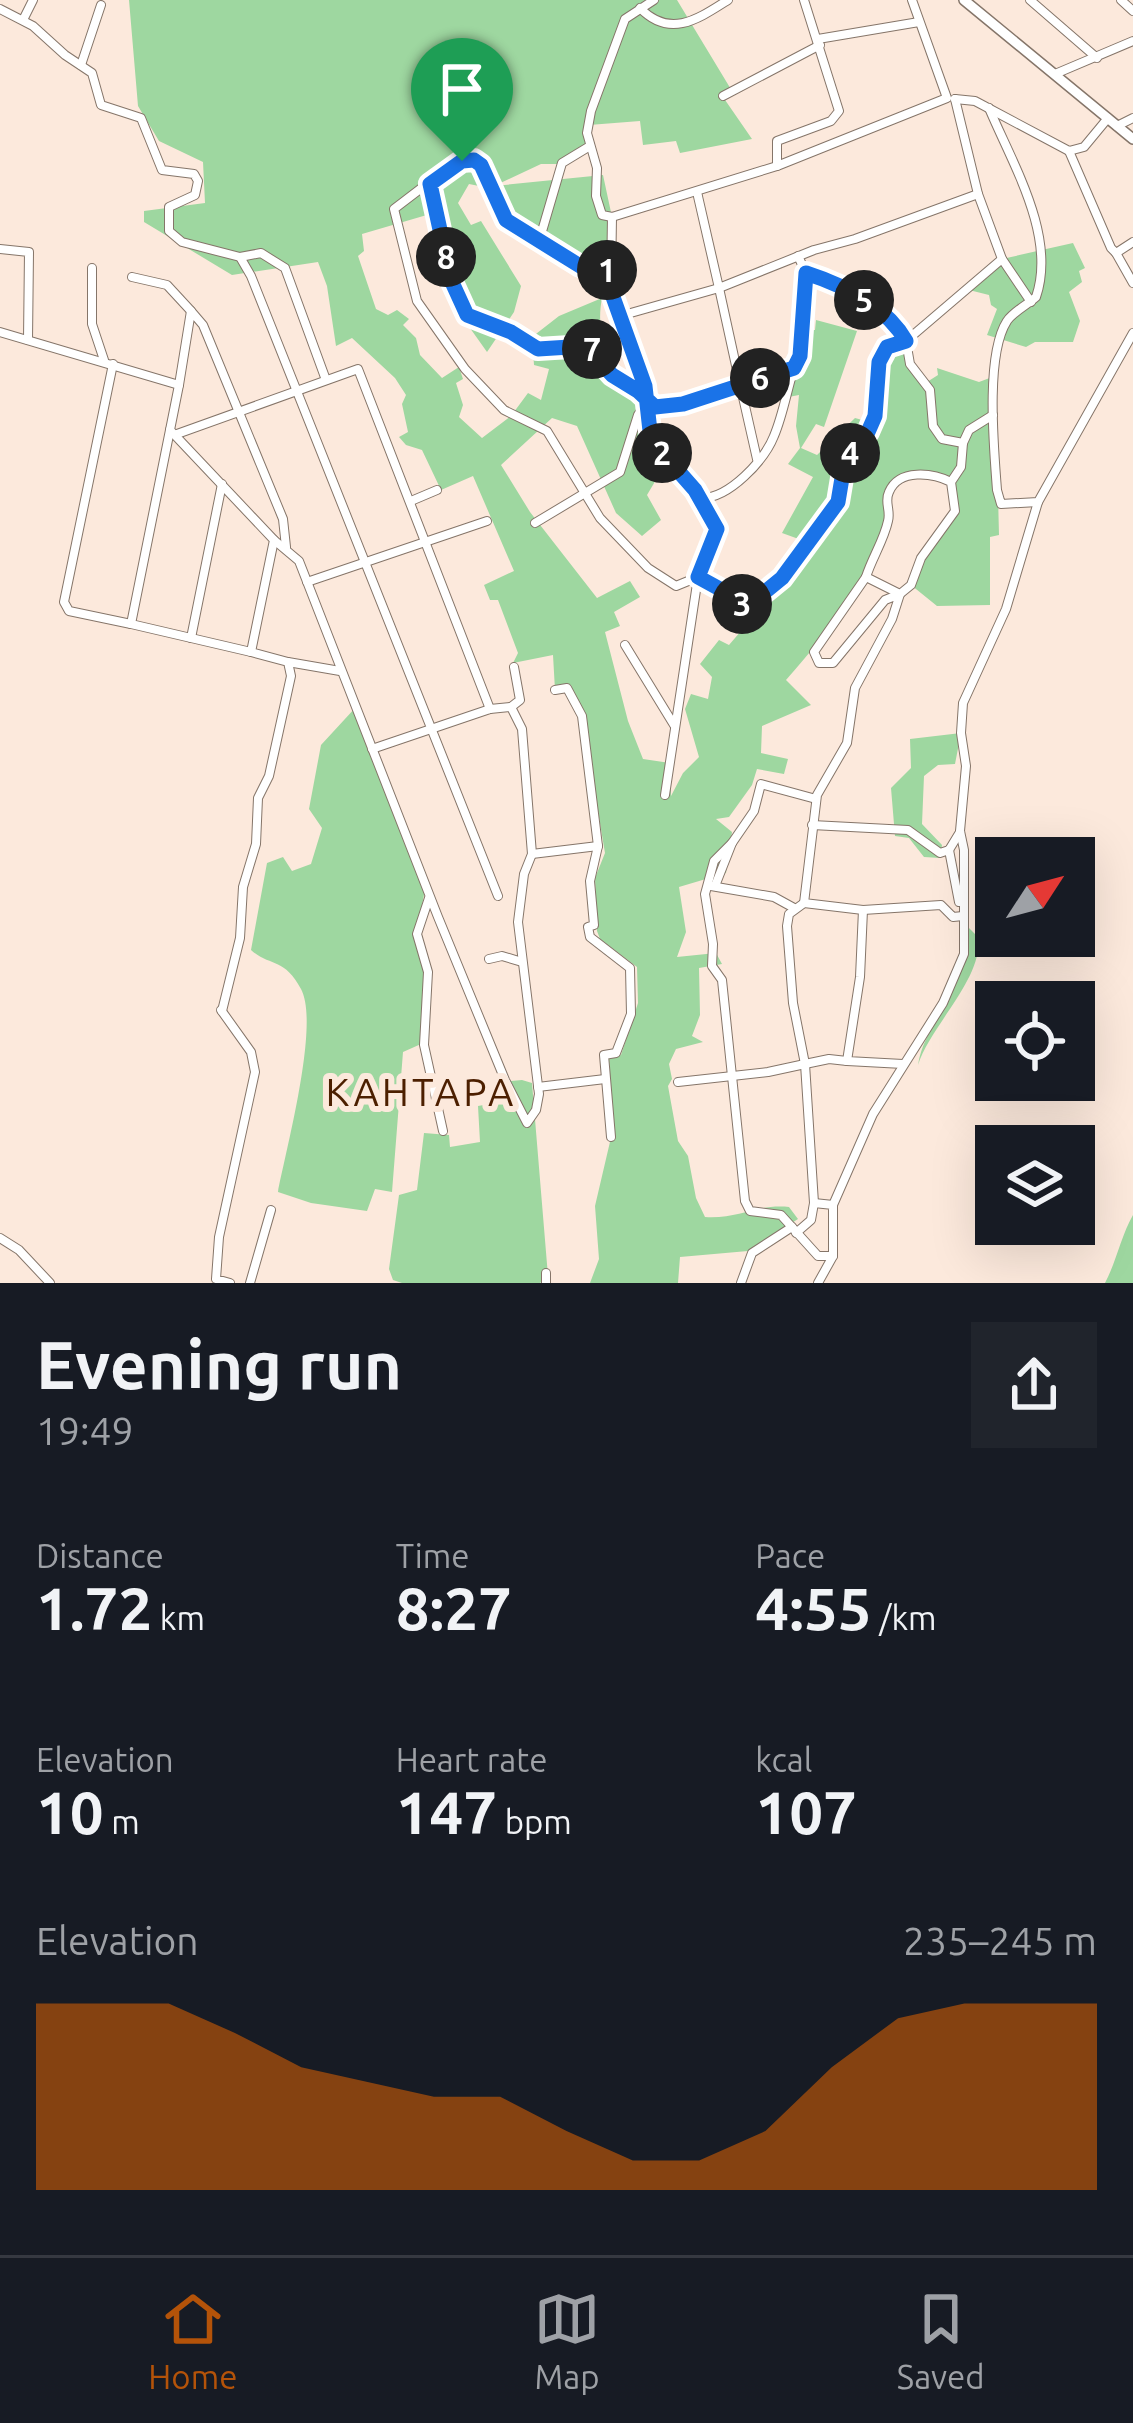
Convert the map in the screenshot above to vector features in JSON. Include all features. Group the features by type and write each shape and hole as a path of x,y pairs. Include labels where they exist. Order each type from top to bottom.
{"street":[{"path":"23,21 33,0"},
{"path":"654,0 625,19 591,111 590,146 600,211 606,218 777,166 951,99 989,108 1069,151 1133,284"},
{"path":"640,8 649,18 680,27 728,0"},
{"path":"777,166 777,141 838,115 804,0"},
{"path":"912,0 951,99 1002,259 1031,302"},
{"path":"964,0 1133,139"},
{"path":"1030,0 1096,58"},
{"path":"1121,0 1133,10"},
{"path":"81,65 101,5"},
{"path":"0,9 23,21 96,79 101,105 141,118 162,170 194,174 199,181 195,195 169,207 170,231 182,242 240,257 262,253 286,268 326,380"},
{"path":"723,96 819,42 920,22"},
{"path":"1055,74 1133,40"},
{"path":"989,108 1035,219 1041,278 1031,302 1004,329 993,415 999,501 1008,506 1039,502"},
{"path":"1069,151 1084,147 1113,122 1133,118"},
{"path":"540,238 562,163 590,146"},
{"path":"610,269 597,272 580,266 515,227 501,214 481,165 474,160 455,164 394,209 417,301 482,389 512,416 547,430 600,518 661,579 676,586 698,577"},
{"path":"430,184 451,280 467,315 511,332 538,349 586,346 612,375 647,401 666,408 794,368"},
{"path":"697,192 757,459"},
{"path":"620,316 719,288 978,194"},
{"path":"612,218 613,297 643,378 651,440 700,498 717,529 698,577 665,795"},
{"path":"1116,253 1133,242"},
{"path":"0,249 29,252 28,340"},
{"path":"700,498 731,489 774,436 800,356 806,273 798,256"},
{"path":"240,257 498,896"},
{"path":"698,577 746,606 782,578 838,502 845,460 875,416 881,356 891,344 906,341 1002,259"},
{"path":"92,268 92,324 108,363 64,602 69,611 341,671"},
{"path":"806,273 872,304 906,341 910,364 930,390 935,432 942,440 963,442"},
{"path":"132,277 166,285 203,325 283,519 286,547"},
{"path":"131,625 173,432 190,311"},
{"path":"0,332 179,385"},
{"path":"818,1283 833,1256 833,1204 873,1114 944,1003 964,954 963,704 1006,609 1039,502 1133,333"},
{"path":"173,432 238,415 358,369 490,709"},
{"path":"535,523 620,472 647,401"},
{"path":"951,482 913,475 891,488 886,499 889,518 866,577 814,652 819,663 837,660 879,607 911,585 921,558 955,511 951,482 962,467 963,442 969,430 993,415"},
{"path":"173,432 274,540 299,560 430,897 527,1123 536,1111 538,1087 518,922 524,874 532,854 522,729 511,707"},
{"path":"191,638 222,484"},
{"path":"410,501 437,490"},
{"path":"308,582 487,521"},
{"path":"251,652 274,540"},
{"path":"866,577 900,594"},
{"path":"741,1283 752,1253 811,1220 814,1203 805,1064 793,1004 787,926 799,906 816,800 847,743 859,676 892,619 900,594"},
{"path":"625,645 675,726"},
{"path":"230,1283 216,1279 219,1237 255,1072 251,1052 220,1008 240,938 248,862 256,844 258,798 269,776 291,676 288,662"},
{"path":"372,749 490,709 511,707 520,700 514,667"},
{"path":"555,690 567,688 582,716 598,846 590,881 594,925 588,927 590,937 630,968 631,1014 616,1053 604,1055 611,1137"},
{"path":"816,800 761,784 754,811 714,861 705,894 712,964 722,980 746,1205 754,1212 782,1215 818,1256 833,1256"},
{"path":"812,825 904,829 934,851 950,850"},
{"path":"960,831 950,850 963,912"},
{"path":"705,894 715,886 732,843"},
{"path":"532,854 598,846"},
{"path":"715,886 774,896 799,906 863,910 941,905 953,917 963,912"},
{"path":"430,897 417,934 428,972 424,1045 443,1132"},
{"path":"847,1061 860,977 863,910"},
{"path":"489,959 502,956 522,962"},
{"path":"678,1082 805,1064 905,1064"},
{"path":"538,1087 605,1079"},
{"path":"814,1203 833,1204"},
{"path":"250,1283 271,1210"},
{"path":"0,1238 19,1250 50,1283"}],"green space":[{"path":"129,0 677,0 732,91 723,97 752,139 680,153 676,141 643,145 640,121 589,125 589,142 561,164 541,164 494,186 603,175 612,217 610,269 597,271 506,220 489,188 469,184 458,203 471,225 481,221 521,286 514,312 487,352 465,321 437,212 362,234 364,251 358,256 376,309 388,315 397,310 409,319 403,325 416,338 420,355 442,378 459,367 463,379 456,383 463,405 459,417 482,438 511,416 528,393 541,400 549,369 534,365 532,337 559,316 602,298 601,328 608,357 624,382 647,401 640,416 646,437 666,463 647,495 661,520 642,536 616,513 577,426 552,418 501,465 530,512 597,598 630,581 640,597 614,612 620,626 605,632 643,759 670,763 671,796 683,773 699,757 685,709 691,694 708,699 712,677 700,664 719,640 729,645 747,624 746,606 772,586 807,542 782,533 813,477 788,464 800,448 799,395 778,399 773,374 794,368 802,330 815,330 816,320 857,331 824,427 816,424 801,448 817,455 855,418 866,421 887,347 906,341 910,364 927,382 938,375 937,368 979,382 995,376 999,535 990,537 990,605 937,606 911,585 921,558 952,516 951,482 917,475 891,488 879,543 868,568 839,615 786,680 811,705 762,726 761,753 788,759 784,774 757,769 752,785 729,817 716,819 732,832 726,873 679,887 686,932 677,957 716,953 722,964 699,968 700,1015 692,1036 703,1042 676,1049 669,1064 678,1141 688,1156 696,1198 705,1217 789,1207 798,1219 748,1251 680,1257 678,1283 590,1283 599,1259 595,1206 613,1129 609,1058 621,1055 638,1003 637,967 600,939 597,931 595,878 605,853 582,716 571,685 555,690 553,655 513,663 518,653 498,600 490,600 484,585 514,571 473,476 441,490 422,450 399,437 408,432 402,404 406,395 395,378 352,338 336,346 327,286 318,262 232,275 144,222 144,211 205,203 203,162 159,141 138,106"},
{"path":"1073,243 1085,268 1079,271 1082,282 1069,292 1080,321 1073,342 1035,342 1026,347 987,335 997,309 989,295 965,289 1002,259"},
{"path":"356,707 425,889 417,934 426,974 421,1044 403,1052 392,1192 375,1189 367,1211 311,1203 278,1192 304,1058 306,1006 289,972 251,950 267,863 283,857 292,871 311,864 322,828 309,809 321,745"},
{"path":"961,733 955,764 938,765 924,776 922,824 942,845 940,858 924,857 909,838 895,836 891,788 911,768 910,739"},
{"path":"963,922 975,934 973,969 918,1065 928,1036 955,984"},
{"path":"501,1082 532,1083 548,1276 540,1283 393,1280 389,1269 399,1195 417,1190 424,1133 449,1135 450,1147 480,1142 478,1106 495,1103"},
{"path":"1133,1215 1133,1283 1105,1283 1125,1231"}],"district":[{"name":"КАНТАРА","path":"421,1092"}],"route":[{"path":"462,161 430,184 451,280 467,315 511,332 538,349 586,346 594,350 604,368 638,391 647,401 655,407 683,404 798,365 806,273 872,304 902,332 906,341 887,347 879,362 875,416 845,460 838,502 782,578 749,605 698,577 717,529 695,490 651,440 646,423 647,401 645,386 613,297 610,269 597,272 580,266 506,220 481,165 462,161"}]}
